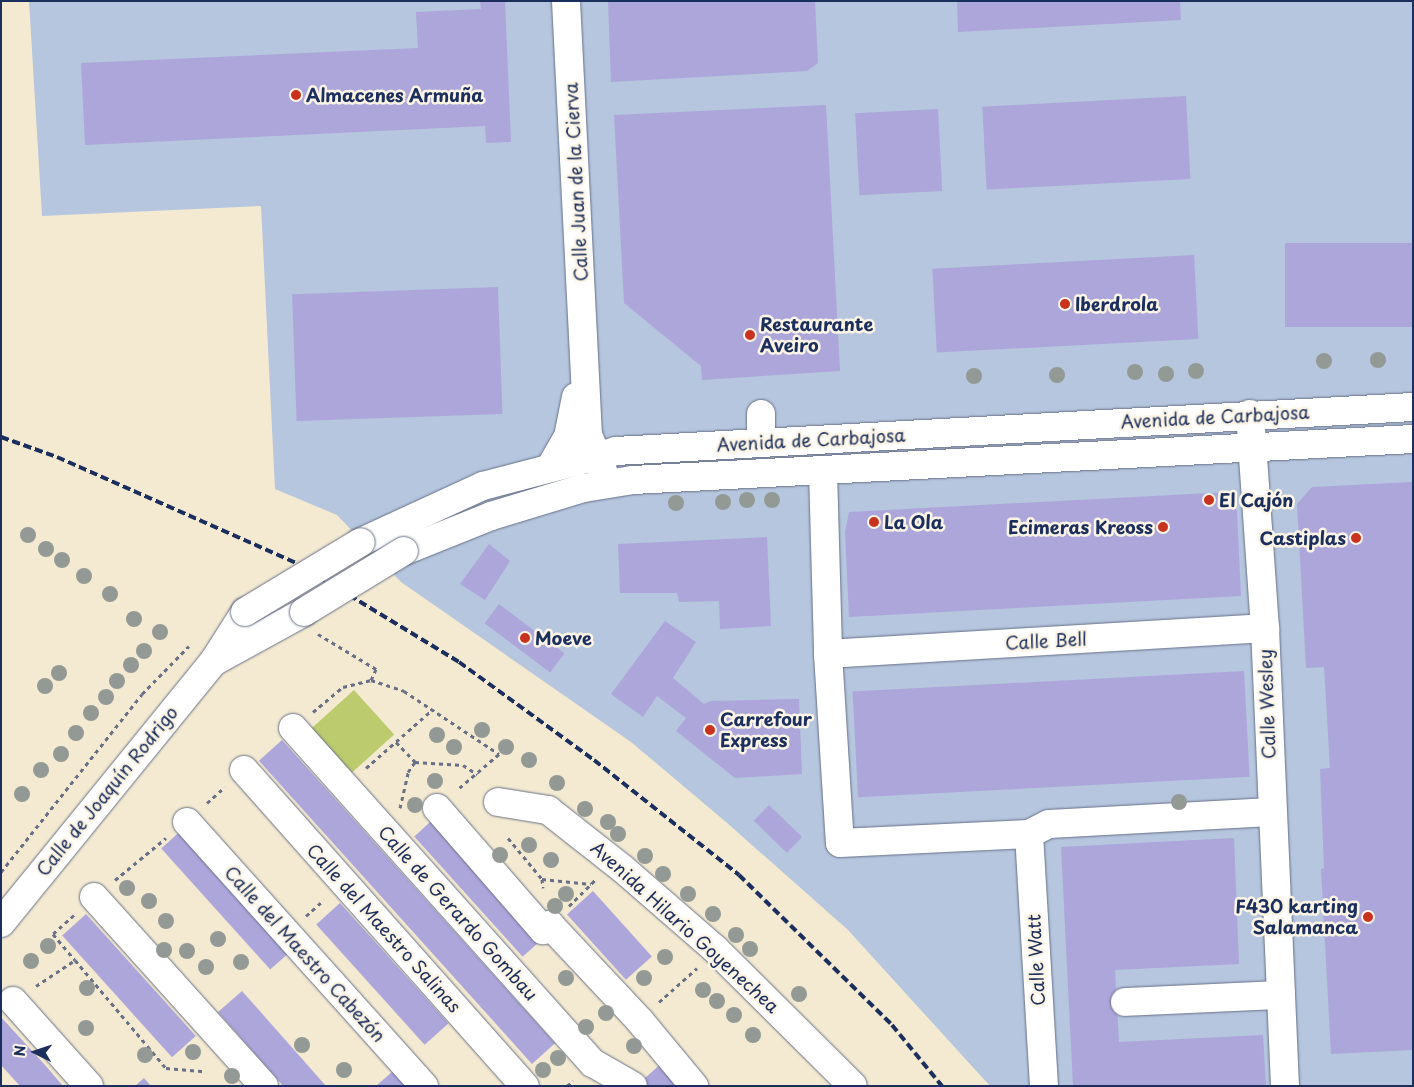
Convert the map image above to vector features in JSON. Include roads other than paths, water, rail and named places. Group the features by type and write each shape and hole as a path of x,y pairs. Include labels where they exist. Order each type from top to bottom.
{"street":[{"name":"Calle Juan de la Cierva","path":"566,1 588,434 608,483"},
{"name":"Calle Juan de la Cierva","path":"551,466 568,437 584,364"},
{"name":"Avenida de Carbajosa","path":"245,612 361,542 482,486 596,455 761,442 1250,414 1413,407"},
{"path":"761,414 761,442"},
{"name":"Calle Wesley","path":"1250,414 1264,628 1285,1086"},
{"name":"Avenida de Carbajosa","path":"309,622 404,551 491,516 608,483 1413,439"},
{"path":"823,471 828,654 840,843 1029,834 1049,824 1271,812"},
{"name":"Calle de Joaquín Rodrigo","path":"1,923 214,661 245,612"},
{"name":"Calle de Joaquín Rodrigo","path":"214,661 309,622"},
{"name":"Calle Bell","path":"828,654 1264,628"},
{"name":"Calle de Gerardo Gombau","path":"293,728 593,1064 633,1086"},
{"name":"Calle del Maestro Salinas","path":"244,770 525,1086"},
{"name":"Avenida Hilario Goyenechea","path":"498,802 548,810 624,869 715,949 853,1086"},
{"path":"437,808 543,930 550,925 640,1021 694,1086"},
{"name":"Calle del Maestro Cabezón","path":"187,822 424,1086"},
{"name":"Calle Watt","path":"1029,834 1044,1086"},
{"path":"94,897 264,1086"},
{"path":"1125,1002 1280,995"},
{"path":"13,1001 90,1086"}],"railway":[{"path":"1,437 57,457 298,564 459,662 594,760 739,875 892,1025 942,1086"}],"place":[{"name":"Almacenes Armuña","path":"296,95"},
{"name":"Iberdrola","path":"1065,304"},
{"name":"Restaurante Aveiro","path":"750,335"},
{"name":"El Cajón","path":"1209,500"},
{"name":"La Ola","path":"874,522"},
{"name":"Ecimeras Kreoss","path":"1163,527"},
{"name":"Castiplas","path":"1356,538"},
{"name":"Moeve","path":"525,638"},
{"name":"Carrefour Express","path":"710,730"},
{"name":"F430 karting Salamanca","path":"1368,917"}]}
